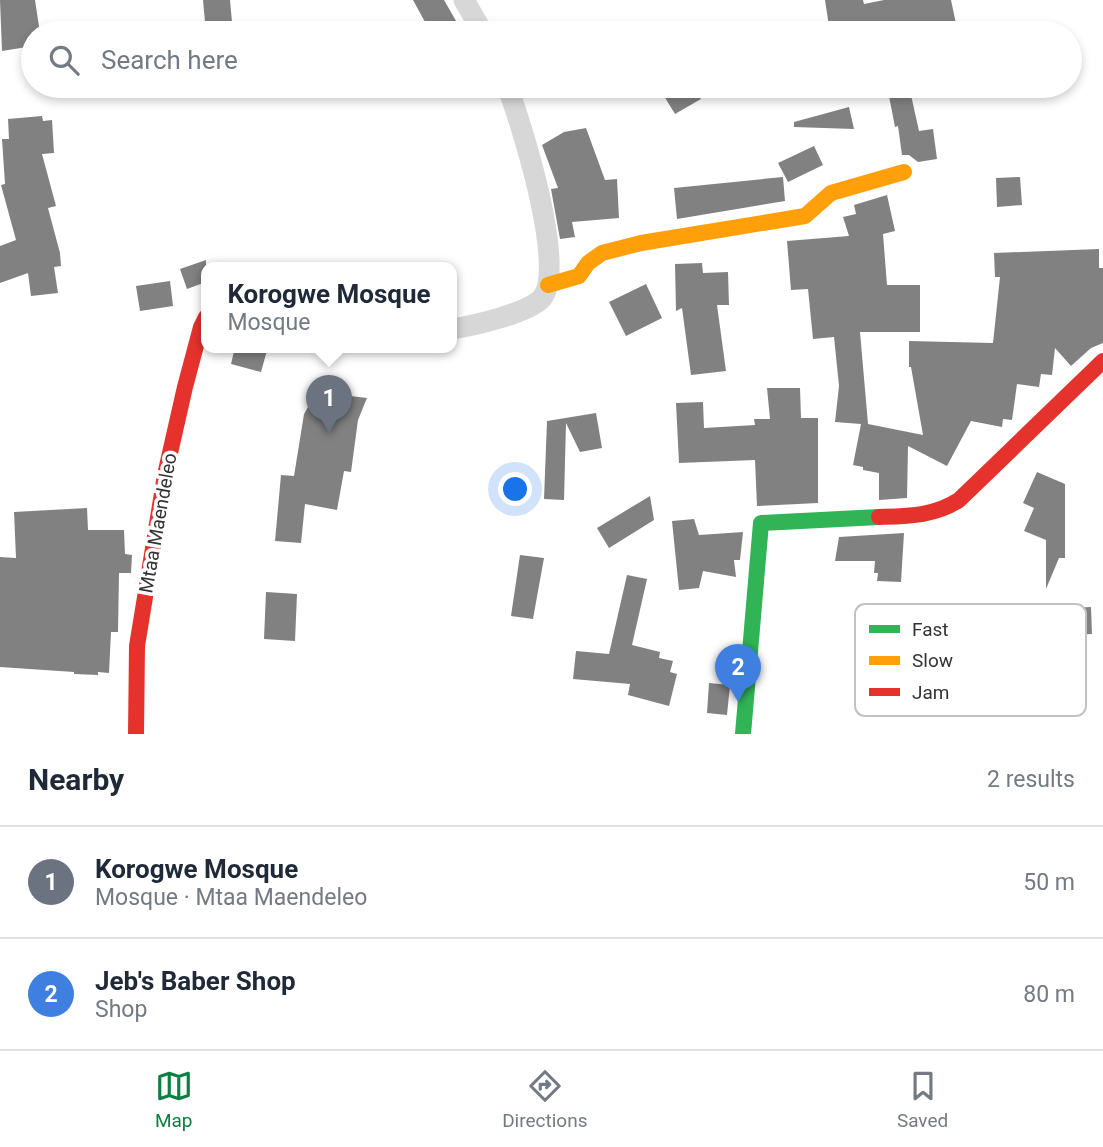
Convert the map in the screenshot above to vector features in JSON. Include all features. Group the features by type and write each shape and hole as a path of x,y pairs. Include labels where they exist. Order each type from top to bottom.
{"street":[{"path":"464,0 476,21"},
{"path":"457,328 494,319 534,304 541,299 548,285 550,255 541,204 510,98"},
{"path":"548,285 579,276 588,263 603,253 641,243 805,216 831,193 904,172"},
{"name":"Mtaa Maendeleo","path":"136,734 137,646 162,488 184,387 201,327"},
{"path":"743,734 761,523 922,515 947,508 959,500 1103,361"}],"building":[{"path":"0,0 35,0 38,21 21,21 21,48 2,51"},
{"path":"203,0 230,0 232,21 205,21"},
{"path":"413,0 444,0 456,21 424,21"},
{"path":"825,0 863,0 864,4 884,0 951,0 955,21 828,21"},
{"path":"665,98 701,99 675,114"},
{"path":"889,98 912,98 919,131 933,129 937,159 918,162 909,155 902,155 898,126 895,127"},
{"path":"849,107 854,129 794,127 794,122"},
{"path":"42,116 43,121 52,120 54,153 42,154 56,206 48,208 61,266 54,267 58,293 31,296 28,273 0,283 0,246 16,240 1,185 5,184 2,139 9,139 8,119"},
{"path":"586,128 605,180 617,179 619,218 572,222 575,237 560,239 551,189 558,188 542,145 564,132"},
{"path":"814,146 823,165 788,182 778,163"},
{"path":"783,177 785,201 677,219 674,188"},
{"path":"1020,177 1022,205 997,207 996,178"},
{"path":"887,195 895,231 883,234 887,285 920,285 920,332 860,332 868,424 923,435 909,367 909,341 993,343 1000,277 995,277 994,253 1099,249 1099,268 1103,268 1103,343 1091,348 1071,366 1055,348 1052,375 1041,374 1039,387 1017,384 1012,420 1003,419 1002,427 971,421 947,466 908,446 907,498 879,500 879,473 853,465 861,424 835,422 839,386 834,337 813,339 808,289 791,290 787,241 849,236 843,217 856,214 854,205"},
{"path":"206,260 201,262 201,284 187,289 180,269"},
{"path":"702,263 703,273 728,272 729,305 717,305 726,371 691,375 682,308 676,311 675,264"},
{"path":"170,281 173,306 140,311 136,286"},
{"path":"646,284 662,318 626,336 609,302"},
{"path":"234,353 266,353 261,372 231,364"},
{"path":"767,388 800,388 801,418 818,418 818,503 757,506 755,460 679,463 676,403 703,402 704,428 755,425 754,419 770,419"},
{"path":"317,392 367,398 358,420 351,472 344,471 337,510 305,504 301,543 275,541 281,475 294,476 304,414"},
{"path":"596,413 602,448 580,452 566,423 564,500 544,499 547,421"},
{"path":"1037,472 1065,484 1065,558 1059,558 1046,589 1046,540 1024,531 1034,508 1023,503"},
{"path":"650,496 654,520 609,548 597,528"},
{"path":"87,508 88,530 124,530 125,554 132,555 131,573 119,573 118,632 111,632 109,673 74,674 0,667 0,557 16,558 14,512"},
{"path":"694,519 699,535 743,532 740,560 734,560 736,577 703,571 699,588 679,590 672,521"},
{"path":"904,533 901,582 877,581 878,573 874,573 875,561 835,561 839,537"},
{"path":"520,555 544,558 533,619 511,616"},
{"path":"627,575 647,579 632,645 660,652 659,658 673,661 670,672 677,674 669,706 628,695 630,684 573,679 576,651 609,654"},
{"path":"266,592 297,594 295,641 264,639"},
{"path":"1086,607 1091,607 1092,634 1086,634"},
{"path":"709,683 730,685 727,715 707,713"}],"traffic: fast":[{"path":"743,734 761,523 879,517"}],"traffic: slow":[{"path":"548,285 579,276 588,263 602,253 641,243 805,216 831,193 904,172"}],"traffic: jam":[{"path":"136,734 137,646 165,475 201,327"},
{"path":"879,517 931,512 959,500 1103,361"}],"place":[{"name":"Korogwe Mosque","path":"329,433"},
{"name":"Jeb's Baber Shop","path":"738,702"}]}
